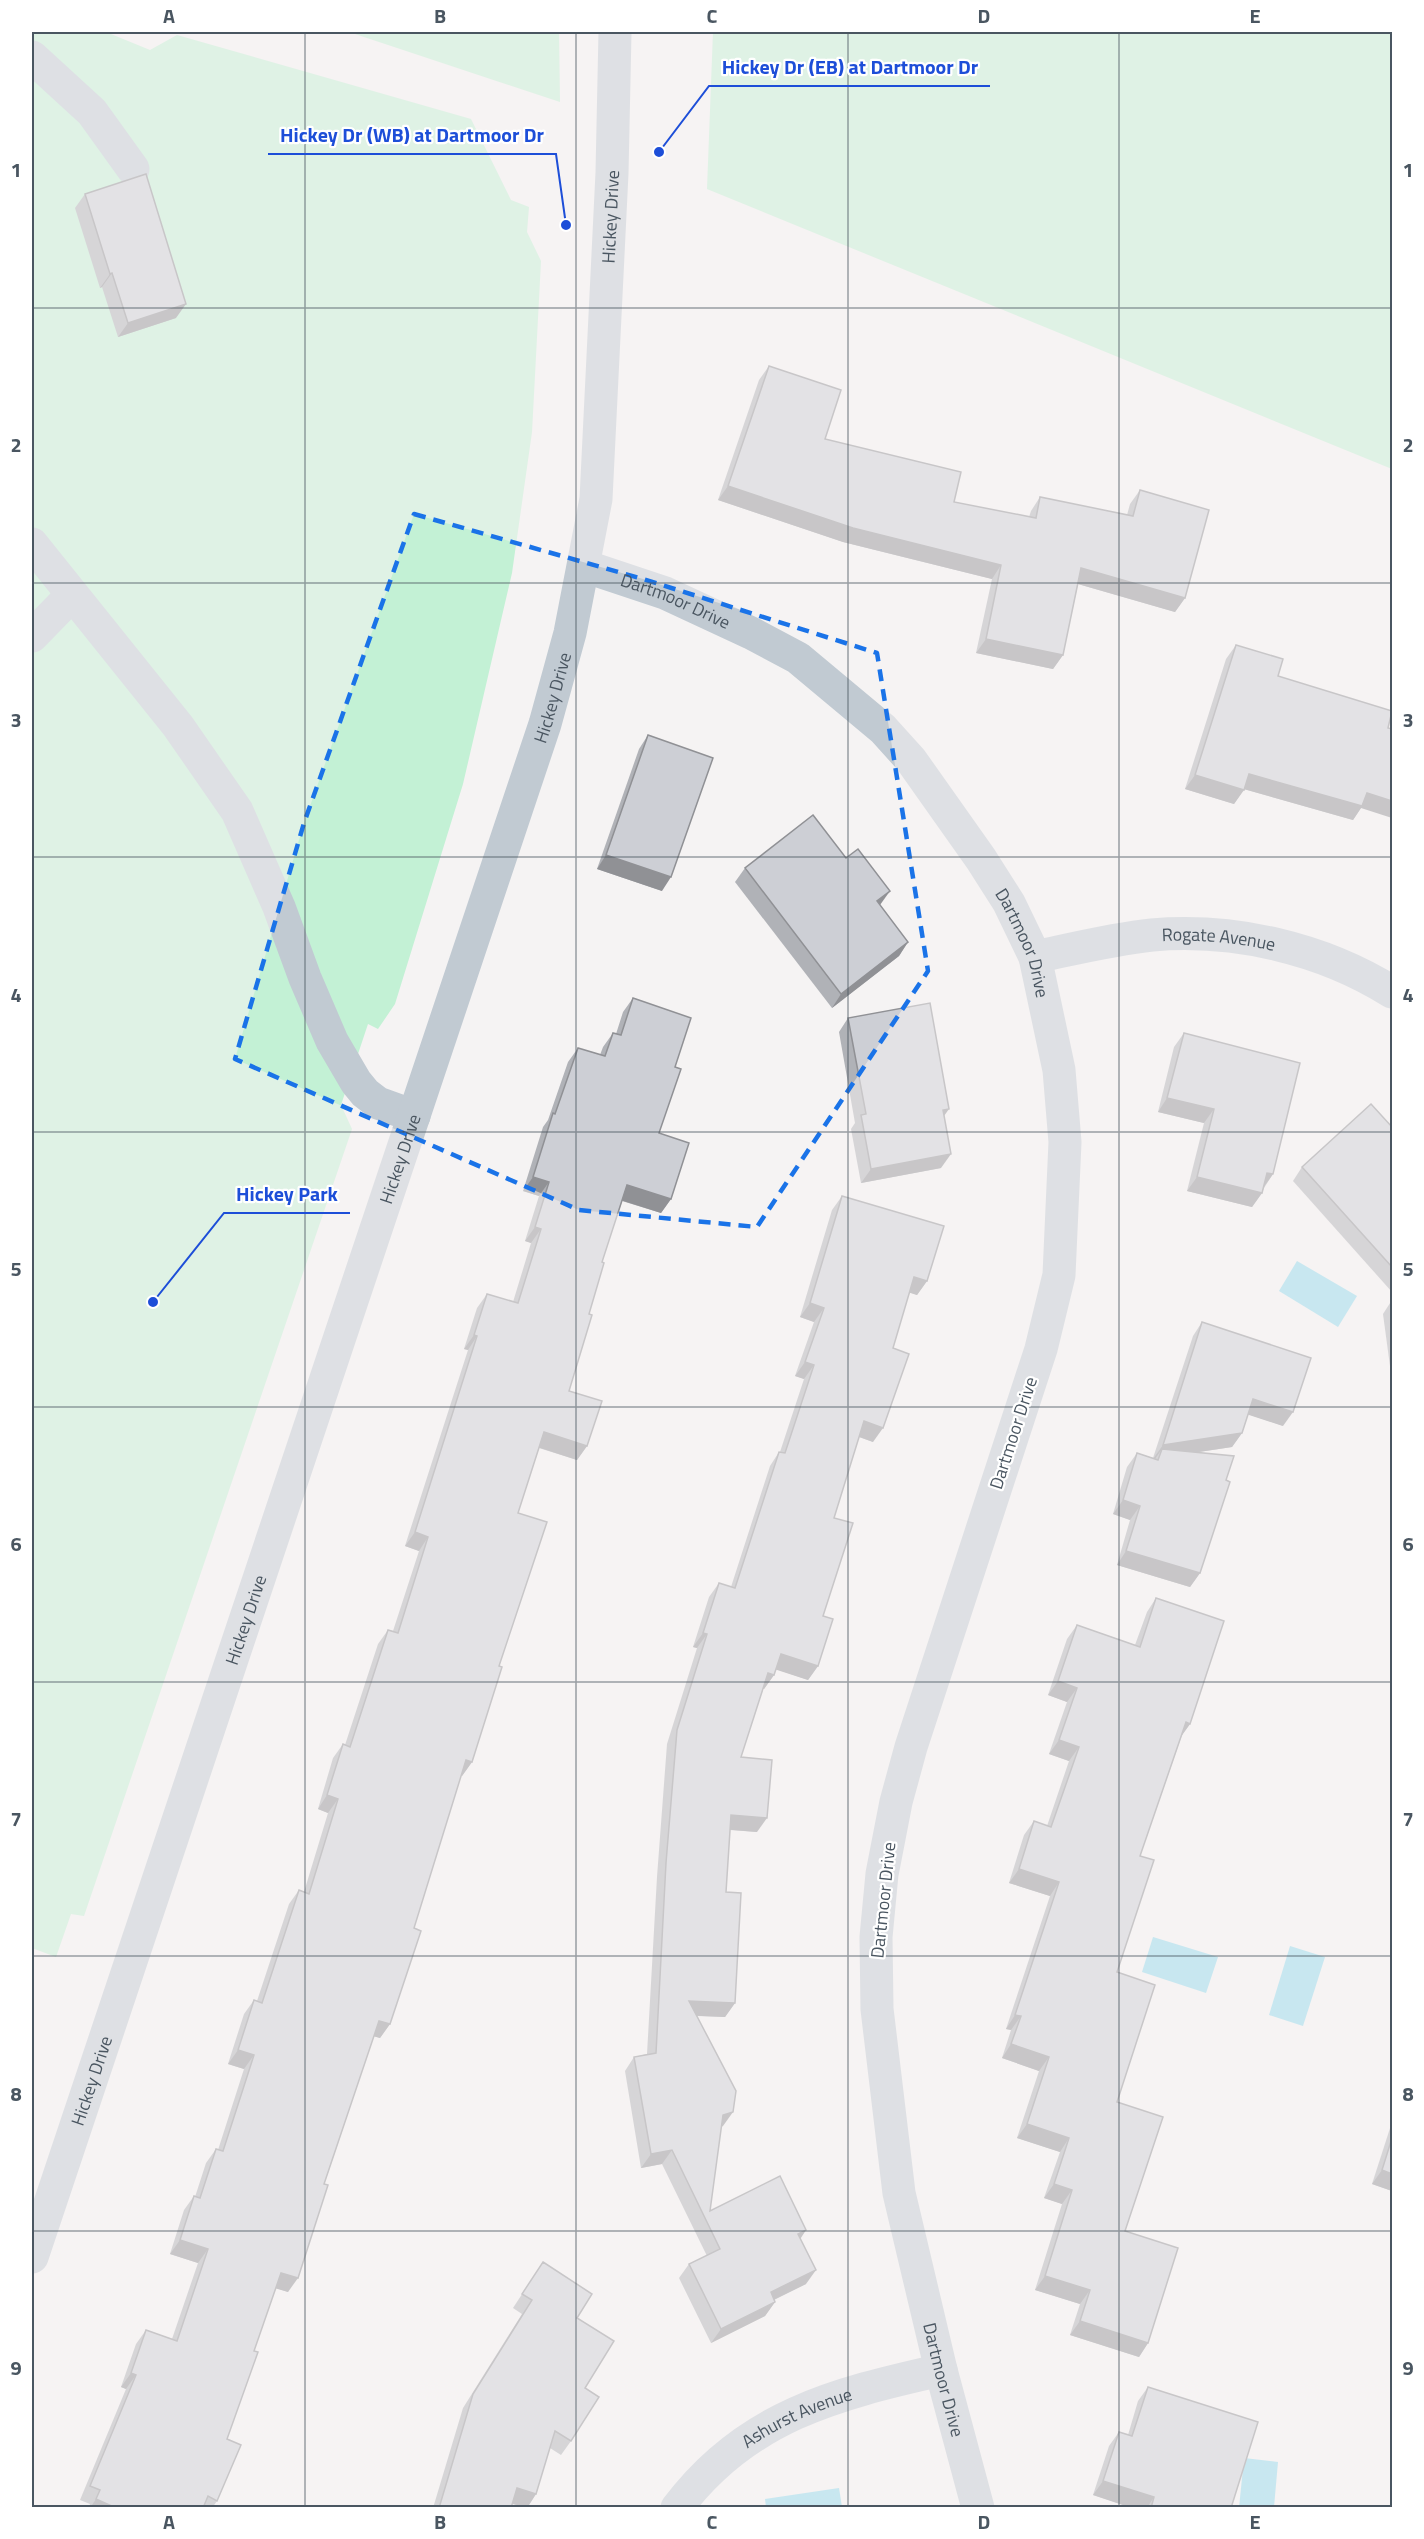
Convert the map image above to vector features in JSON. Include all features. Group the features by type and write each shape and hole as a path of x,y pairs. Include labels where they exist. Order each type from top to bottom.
{"street":[{"name":"Hickey Drive","path":"32,2256 545,724 570,633 596,499 612,173 615,32"},
{"path":"32,57 92,112 133,169"},
{"path":"32,544 178,726 237,811 279,907 305,978 332,1041 356,1082 378,1103 414,1116"},
{"name":"Dartmoor Drive","path":"584,566 665,593 798,658 883,729 911,760 1009,903 1035,957 1059,1070 1065,1143 1059,1275 1041,1349 911,1747 896,1802 882,1874 876,1937 877,2009 899,2193 940,2370 978,2508"},
{"path":"32,636 72,596"},
{"name":"Rogate Avenue","path":"1035,957 1150,936 1190,933 1235,936 1317,957 1376,982 1392,992"},
{"name":"Ashurst Avenue","path":"677,2508 696,2483 748,2438 807,2407 863,2388 940,2370"}],"highlighted area":[{"path":"414,514 643,579 877,653 928,971 757,1227 579,1210 235,1059 304,823"}],"green space":[{"path":"32,32 106,32 150,50 177,35 471,119 511,200 529,207 527,232 541,261 532,432 512,573 463,784 395,1004 378,1029 368,1024 341,1105 352,1129 84,1916 71,1914 56,1957 32,1948"},
{"path":"349,32 559,32 560,102"},
{"path":"713,32 1392,32 1392,469 707,189"}],"water":[{"path":"1297,1261 1357,1296 1338,1327 1279,1291"},
{"path":"1153,1937 1218,1957 1206,1993 1142,1972"},
{"path":"1290,1946 1325,1957 1303,2026 1269,2015"},
{"path":"1244,2458 1278,2462 1274,2507 1239,2508"},
{"path":"839,2488 842,2507 766,2507 765,2499"}],"building":[{"path":"146,174 186,304 128,323 85,194"},
{"path":"769,366 841,390 825,439 961,472 954,502 1036,518 1040,497 1133,516 1140,490 1209,510 1185,598 1081,568 1063,655 986,639 1001,565 853,528 728,486"},
{"path":"1236,645 1283,659 1278,676 1392,711 1388,728 1392,729 1392,801 1367,793 1362,806 1249,774 1244,790 1195,775"},
{"path":"648,735 713,758 671,877 606,855"},
{"path":"813,815 846,858 858,849 890,891 877,901 908,942 841,994 745,868"},
{"path":"633,998 691,1018 675,1067 681,1069 659,1133 689,1143 671,1199 627,1185 602,1262 604,1263 589,1314 592,1315 569,1391 602,1401 587,1446 544,1432 518,1513 547,1522 499,1666 502,1667 472,1762 466,1760 414,1928 421,1931 390,2024 379,2021 324,2184 328,2185 298,2278 281,2273 254,2351 258,2352 227,2439 241,2445 217,2501 208,2496 203,2508 116,2508 96,2499 100,2490 90,2486 136,2375 131,2373 146,2330 177,2341 208,2249 180,2240 194,2196 200,2198 216,2149 223,2151 254,2055 238,2050 254,2000 262,2003 299,1890 309,1894 338,1799 327,1795 343,1744 350,1747 388,1630 398,1633 428,1537 415,1532 477,1336 474,1335 487,1294 518,1303 541,1229 535,1227 549,1182 533,1177 553,1113 555,1114 578,1048 605,1056 613,1033 621,1035"},
{"path":"930,1003 949,1109 943,1110 951,1154 871,1169 861,1115 866,1114 848,1018"},
{"path":"1184,1033 1300,1063 1273,1174 1267,1173 1262,1193 1197,1177 1214,1109 1167,1098"},
{"path":"1371,1104 1392,1127 1392,1267 1302,1167"},
{"path":"842,1196 944,1226 927,1281 914,1277 893,1348 909,1354 883,1428 864,1421 834,1518 853,1523 823,1616 833,1619 818,1666 781,1654 774,1675 768,1673 741,1757 772,1760 767,1818 731,1815 726,1892 741,1893 735,2003 689,2001 736,2091 733,2112 723,2115 710,2211 780,2176 806,2230 798,2234 816,2270 771,2292 775,2302 721,2329 689,2264 720,2249 672,2150 651,2154 634,2057 656,2053 666,1863 677,1730 707,1634 703,1633 719,1583 735,1588 779,1452 785,1453 814,1365 805,1362 824,1308 810,1303"},
{"path":"1202,1322 1311,1358 1293,1412 1253,1399 1242,1433 1163,1445"},
{"path":"1162,1449 1234,1456 1226,1480 1230,1482 1200,1573 1126,1551 1140,1506 1123,1500 1137,1453 1158,1460"},
{"path":"1156,1598 1224,1621 1190,1724 1186,1722 1140,1856 1154,1860 1117,1972 1155,1985 1117,2102 1163,2117 1125,2231 1178,2248 1148,2343 1080,2321 1090,2290 1045,2276 1072,2190 1054,2184 1069,2138 1027,2124 1049,2057 1011,2044 1021,2016 1015,2015 1059,1882 1019,1869 1034,1821 1051,1827 1079,1747 1059,1740 1077,1688 1058,1681 1077,1625 1140,1647"},
{"path":"1392,2138 1392,2174 1382,2170"},
{"path":"543,2262 592,2294 577,2318 614,2341 585,2388 599,2397 571,2441 555,2431 536,2494 517,2488 511,2508 439,2508 473,2394 532,2300 522,2294"},
{"path":"1148,2387 1258,2422 1231,2508 1151,2508 1154,2497 1103,2481 1119,2432 1132,2436"}],"place":[{"name":"Hickey Dr (EB) at Dartmoor Dr","path":"659,152"},
{"name":"Hickey Dr (WB) at Dartmoor Dr","path":"566,225"},
{"name":"Hickey Park","path":"153,1302"}]}
